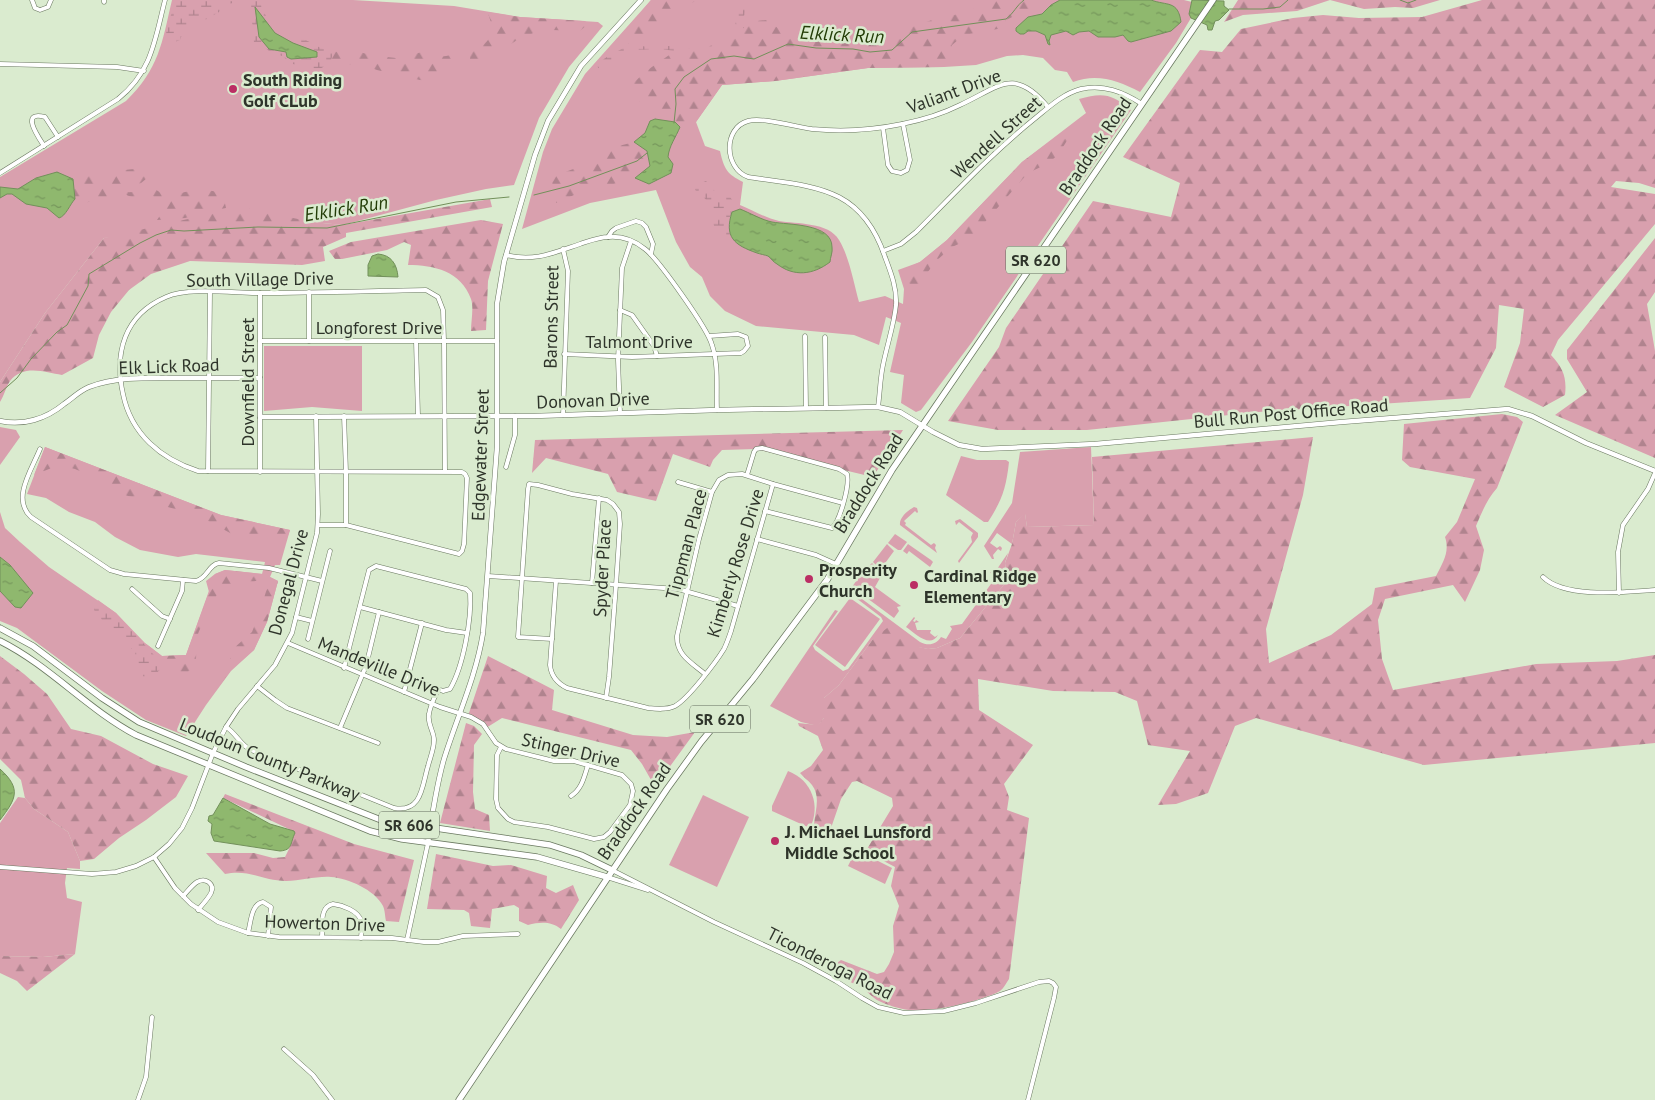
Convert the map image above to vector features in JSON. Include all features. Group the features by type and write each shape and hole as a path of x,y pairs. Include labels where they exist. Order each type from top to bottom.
{"main road":[{"name":"Braddock Road","path":"459,1100 607,877 701,742 753,679 827,580 882,485 1213,0"},
{"name":"Loudoun County Parkway","path":"0,628 40,650 102,698 128,715 182,741 381,820 550,845 569,850 612,870"},
{"name":"Loudoun County Parkway","path":"0,641 40,666 122,727 136,735 351,825 389,837 537,857 607,877"}],"street":[{"path":"32,0 35,8 40,10 48,7 50,0"},
{"path":"0,164 2,172 118,99 132,87 144,72 153,49 165,0"},
{"name":"Edgewater Street","path":"406,940 428,843 438,783 481,646 496,462 498,291 506,255 534,155 550,116 581,66 639,0"},
{"path":"0,64 117,67 144,72"},
{"name":"Valiant Drive","path":"878,407 882,372 896,304 895,287 883,251 870,224 843,199 816,188 743,175 735,169 730,156 734,133 741,125 759,120 825,130 883,128 944,112 996,86 1008,83 1020,84 1031,89 1048,107"},
{"name":"Wendell Street","path":"883,251 901,244 916,232 1002,146 1058,100 1073,92 1096,87 1122,92 1142,104"},
{"path":"44,146 32,127 34,117 45,116 58,137"},
{"path":"883,128 888,165 892,170 901,173 907,170 910,160 903,124"},
{"path":"608,237 616,228 636,221 642,222 653,244 651,254"},
{"path":"506,255 534,258 594,239 608,237 631,240 644,248 651,254 709,336 714,354 717,410"},
{"path":"620,413 618,356 622,268 631,240"},
{"name":"Barons Street","path":"563,249 568,271 563,415"},
{"name":"South Village Drive","path":"346,525 459,554 464,544 467,478 462,472 444,472 346,472 318,472 260,472 198,471 184,466 157,451 135,426 126,407 120,380 122,344 126,332 135,318 167,296 189,292 260,293 426,290 438,297 442,310 444,340 444,472"},
{"path":"208,471 210,292"},
{"path":"309,292 309,340"},
{"name":"Downfield Street","path":"260,293 260,472"},
{"path":"620,310 632,316 654,346 656,356"},
{"name":"Talmont Drive","path":"564,354 618,356 714,354 743,352 748,346 748,340 744,335 709,336"},
{"path":"805,336 806,408"},
{"path":"825,337 826,408"},
{"name":"Longforest Drive","path":"260,340 497,341"},
{"path":"416,340 418,416"},
{"name":"Elk Lick Road","path":"0,421 16,423 36,420 55,411 80,391 103,383 120,380 143,378 260,378"},
{"name":"Donovan Drive","path":"260,417 515,416 878,407 900,412 922,425"},
{"name":"Bull Run Post Office Road","path":"922,425 958,444 982,449 1000,449 1095,444 1332,422 1508,409 1532,416 1578,439 1655,472"},
{"name":"Donegal Drive","path":"0,867 104,874 126,870 154,857 169,844 182,828 192,808 213,753 226,727 238,708 275,665 288,643 318,525 316,416"},
{"path":"318,525 346,525 344,416"},
{"path":"506,467 515,435 515,416"},
{"path":"747,475 754,452 756,449 762,448 829,466 844,471 847,474 849,480 843,503 837,524 832,528 765,511"},
{"path":"40,449 23,492 22,502 28,514 110,570 124,574 200,581 213,565 219,562 269,568 322,582"},
{"path":"1619,592 1618,552 1623,525 1648,488 1655,472"},
{"name":"Tippman Place","path":"705,674 682,655 677,642 687,592 712,492 719,480 736,474 747,475 772,484 843,503"},
{"path":"678,482 712,492"},
{"name":"Spyder Place","path":"522,578 529,484 599,498 610,502 619,512 620,524 610,677 606,698"},
{"name":"Kimberly Rose Drive","path":"556,580 551,671 557,681 567,688 648,708 666,708 680,703 725,648 772,484"},
{"path":"592,583 599,498"},
{"path":"757,539 816,555 836,564"},
{"path":"308,639 330,551"},
{"path":"344,668 370,570 373,566 378,566 466,589 470,596 467,633 462,658 452,687 448,691 438,689 408,677"},
{"path":"488,576 678,589 738,606"},
{"path":"522,578 518,637 552,639"},
{"path":"1543,578 1548,582 1584,592 1655,590"},
{"path":"158,646 182,591 183,580"},
{"path":"132,589 162,616 170,619"},
{"path":"360,607 467,633"},
{"path":"340,728 362,675 379,612"},
{"path":"296,617 312,621"},
{"path":"404,692 422,623"},
{"name":"Mandeville Drive","path":"288,643 344,668 460,714"},
{"path":"257,686 280,704 378,743"},
{"path":"226,727 233,731 245,746 251,750 394,808 404,809 413,805 421,794 434,744 434,735 428,716 438,689"},
{"name":"Stinger Drive","path":"460,714 479,721 496,744 501,747 554,761 574,761 622,775 631,784 633,791 630,805 610,832 604,837 594,839 548,827 514,822 502,814 496,799 497,755 501,747"},
{"path":"571,796 581,786 588,765"},
{"name":"Howerton Drive","path":"154,857 167,878 198,910 218,922 248,933 268,936 392,938 424,942 438,942 463,936 518,934"},
{"name":"Ticonderoga Road","path":"612,870 714,922 803,963 878,1007 914,1013 944,1011 976,1003 1039,982 1053,982 1056,987 1054,998 1028,1100"},
{"name":"Ticonderoga Road","path":"607,877 660,894"},
{"path":"183,896 198,882 205,880 210,883 212,887 211,893 198,910"},
{"path":"248,933 254,908 258,903 264,902 271,908 268,936"},
{"path":"322,937 323,912 326,906 333,904 351,910 360,917 362,924 361,938"},
{"path":"138,1100 146,1077 152,1017"},
{"path":"284,1049 313,1075 332,1100"}],"green space":[{"path":"172,0 353,0 454,6 520,17 598,22 603,26 569,67 539,118 514,185 436,200 343,225 312,222 104,238 45,313 0,382 0,177 126,101 146,78 158,55"},
{"path":"176,0 260,0 267,17 276,27 322,49 334,51 330,63 318,70 293,64 282,56 269,51 259,43 254,43 253,26 248,10 237,2 224,5 219,12 207,19 189,24 184,29 180,40 172,43 165,42 167,27"},
{"path":"651,0 1184,0 1192,2 1192,4 1191,18 1176,43 1140,92 1116,82 1099,78 1082,79 1073,82 1067,72 1055,70 1043,58 1023,55 1007,56 976,65 868,68 775,81 722,85 696,122 705,146 720,151 727,170 743,182 740,205 774,220 812,225 828,230 834,234 843,247 859,302 885,296 903,304 904,289 898,270 920,262 947,240 1022,162 1086,113 1079,99 1101,95 1107,96 1131,110 972,342 921,410 916,412 901,403 904,375 890,372 901,323 886,317 879,345 854,335 756,326 725,311 710,296 702,277 690,267 676,242 656,190 590,203 522,229 543,152 552,129 585,74"},
{"path":"651,0 697,0 653,25 642,38 642,46 628,44 628,28"},
{"path":"733,0 738,0 746,8 743,20 744,28 737,29 734,18 741,9 739,4"},
{"path":"984,0 1038,0 1033,7 1006,20 1003,28 964,35 952,45 949,58 944,67 868,68 775,81 722,85 696,122 675,122 655,119 655,109 652,106 646,107 632,95 633,83 675,51 683,52 692,47 707,48 737,29 744,28 756,21 768,20 784,33 804,32 829,40 847,38 867,42 932,20 971,11"},
{"path":"1238,0 1330,0 1297,11 1243,15 1224,22"},
{"path":"1330,0 1440,0 1413,8 1364,9"},
{"path":"1482,0 1655,0 1655,188 1639,183 1616,181 1611,187 1655,194 1655,224 1558,340 1551,355 1559,364 1563,373 1565,395 1543,407 1504,387 1520,343 1524,309 1499,305 1496,348 1470,398 1258,412 1087,430 998,430 948,421 999,347 1006,328 1093,201 1171,217 1180,183 1123,157 1200,50 1222,52 1241,29 1293,18 1323,15 1359,18 1422,17"},
{"path":"487,12 520,17 585,21 588,24 580,31 552,30 536,32 517,40 488,59 480,61 470,60 470,51 483,45 492,31"},
{"path":"628,44 648,47 669,46 680,49 692,47 683,52 660,49 636,50 599,70 597,65"},
{"path":"349,50 400,58 424,52 435,56 464,54 463,58 441,67 439,72 443,77 441,82 420,80 363,65 330,63 334,51 341,53"},
{"path":"1069,132 1068,139 1058,155 1047,164 1028,173 979,229 963,242 952,247 936,261 913,292 908,280 907,268 920,262 947,240 1022,162 1060,134"},
{"path":"634,142 647,151 650,166 635,178 574,195 556,203 558,193 549,178 576,168 611,148"},
{"path":"134,169 142,172 146,179 125,189 126,192 153,189 171,197 185,192 213,191 223,194 226,208 185,218 157,220 165,208 152,195 136,198 121,191 111,198 88,202 81,206 75,199 73,179 96,172 115,173"},
{"path":"706,181 717,194 728,195 734,202 728,225 731,239 727,244 712,223 712,213 709,204 695,190 696,185"},
{"path":"490,199 492,207 346,233 346,237 323,247 325,261 302,265 190,261 151,274 129,290 111,312 99,335 93,358 62,375 42,371 21,372 10,381 0,402 0,382 45,313 104,238 241,207 312,222 343,225"},
{"path":"481,220 503,224 488,281 486,330 471,331 471,299 461,282 454,276 437,268 408,265 411,245 404,242 387,250 342,259 335,259 329,251 351,242"},
{"path":"1655,238 1655,292 1647,304 1655,351 1655,458 1555,415 1587,392 1567,359 1567,350"},
{"path":"264,346 362,346 362,411 312,407 264,411"},
{"path":"1502,414 1517,417 1523,422 1497,488 1488,501 1476,526 1484,550 1480,570 1465,602 1453,585 1385,599 1378,620 1382,659 1393,690 1536,664 1617,661 1655,655 1655,743 1424,765 1256,718 1235,726 1208,793 1176,804 1158,805 1190,751 1148,745 1137,701 1115,692 1053,691 978,679 979,710 1033,745 1004,784 1009,797 1007,810 1029,818 1009,979 1000,991 981,999 930,1010 909,1010 879,1001 837,972 837,964 841,960 877,974 884,972 894,952 893,926 899,906 891,886 895,867 876,857 867,849 893,806 892,798 857,781 852,782 841,799 831,828 827,830 814,825 817,804 815,790 800,773 811,766 823,750 818,736 799,726 798,723 818,725 824,718 824,698 839,685 873,639 891,625 919,647 928,649 937,648 960,638 1007,581 1005,563 1012,544 1016,522 1025,513 1027,527 1094,525 1092,457 1313,437 1303,495 1266,629 1269,663 1331,635 1372,604 1375,588 1436,576 1446,552 1445,537 1457,522 1475,479 1410,467 1402,460 1404,424"},
{"path":"0,427 16,430 20,437 0,465"},
{"path":"903,430 873,477 756,449 722,450 713,460 710,467 673,454 656,501 617,492 608,474 546,458 532,473 535,440"},
{"path":"45,447 221,515 290,530 280,565 275,565 270,577 278,581 267,622 254,650 231,671 186,736 146,720 102,691 17,628 0,621 0,512 5,528 20,542 49,567 116,613 145,643 162,656 186,655 215,574 225,570 262,574 265,562 196,554 178,557 140,550 115,537 95,522 69,512 46,498 27,494"},
{"path":"45,447 221,515 290,530 286,541 232,534 208,521 175,509 121,494 96,478 75,469 59,465 34,475"},
{"path":"1091,447 1094,525 1027,527 1025,514 1016,522 1012,544 997,533 990,543 997,548 1000,546 1002,548 1001,551 998,549 993,555 994,559 992,559 984,546 1012,503 1020,452"},
{"path":"961,456 977,460 1006,460 1009,462 1003,494 988,522 984,522 946,495"},
{"path":"914,507 917,508 918,512 915,511 904,521 905,525 931,545 934,543 937,553 900,525 904,515"},
{"path":"960,519 978,533 978,537 959,563 958,561 972,542 971,537 973,533 959,522 956,525 955,521"},
{"path":"895,534 907,542 901,550 888,543"},
{"path":"887,544 894,551 883,566 880,563 877,566 873,562"},
{"path":"908,544 933,562 930,567 909,551 907,554 903,551"},
{"path":"1008,553 1005,563 1007,581 960,638 937,648 928,649 873,639 839,685 824,698 824,718 818,726 801,722 770,706 835,610 838,611 813,646 815,650 843,671 848,669 883,621 881,617 856,598 858,596 920,642 926,644 934,643 941,637 946,639 952,629 950,626 962,624 996,577 996,574 990,573 992,571 995,572"},
{"path":"872,563 877,568 873,574 880,578 875,587 901,606 897,607 899,611 894,618 852,587 861,574 866,578 862,573"},
{"path":"225,570 263,574 256,581 229,585 220,591 210,615 201,627 197,637 196,657 193,668 178,678 162,668 162,664 154,657 145,643 162,656 186,655 209,592 206,581 215,574"},
{"path":"270,577 278,581 267,622 254,650 231,670 220,685 209,685 229,662 234,648 252,632"},
{"path":"850,598 880,619 845,667 815,645"},
{"path":"98,600 116,613 162,664 162,668 152,677 139,674 135,652 106,625 94,610"},
{"path":"914,617 913,621 919,622 915,623 917,630 931,630 930,633 935,637 938,635 935,639 927,640 922,638 906,627"},
{"path":"0,656 47,694 71,729 101,736 153,764 188,776 176,797 119,838 94,859 80,861 68,832 34,809 25,798 21,780 0,759"},
{"path":"488,656 554,690 552,710 633,735 667,737 695,732 655,787 642,764 631,750 502,718 486,728 468,716"},
{"path":"466,723 474,726 482,734 474,745 473,792 475,809 489,815 490,831 440,823"},
{"path":"788,771 803,781 812,795 815,811 810,828 772,811 772,806"},
{"path":"225,794 354,844 414,860 399,922 386,921 383,906 379,900 368,890 353,882 325,877 286,881 242,873 225,874 206,853 254,853 273,858 285,857 293,831 223,798"},
{"path":"703,795 749,817 717,887 669,865"},
{"path":"18,797 25,798 34,809 68,832 80,861 80,869 67,868 65,883 67,898 82,902 75,954 43,957 0,956 0,823"},
{"path":"856,850 892,868 885,884 848,866"},
{"path":"436,854 493,866 511,865 547,876 546,888 556,893 573,885 579,900 561,929 549,923 528,925 519,921 519,908 514,905 492,909 490,928 471,926 469,913 464,910 427,909"},
{"path":"75,954 27,991 17,981 0,973 0,956 43,957"}],"water":[{"path":"1060,0 1151,0 1174,7 1180,15 1181,22 1171,31 1131,42 1123,35 1098,37 1089,31 1073,35 1066,31 1051,35 1050,45 1045,35 1036,31 1020,34 1016,31 1016,28 1028,17 1042,14 1051,5"},
{"path":"1192,0 1224,1 1224,6 1229,10 1219,20 1215,21 1212,30 1208,30 1207,25 1191,18 1189,14"},
{"path":"255,7 275,33 293,43 317,52 317,57 291,59 287,57 286,52 269,49 259,37"},
{"path":"655,119 675,122 680,127 671,145 668,157 673,164 671,173 649,184 635,178 650,166 647,151 634,142 645,133 650,121"},
{"path":"57,172 73,179 75,199 64,215 59,218 47,208 26,204 12,194 7,194 0,198 0,187 18,189 36,178"},
{"path":"740,209 768,221 808,227 825,233 830,239 832,247 830,262 817,270 797,273 783,268 768,256 742,247 733,239 729,228 732,212"},
{"path":"378,254 386,256 393,261 398,277 368,276 368,265 372,256"},
{"path":"0,557 10,565 33,593 21,608 15,607 0,591"},
{"path":"0,769 12,782 14,794 10,806 0,820"},
{"path":"223,798 270,824 294,831 295,833 289,848 280,851 214,841 211,833 212,824 208,821 209,816 213,815"}],"waterway":[{"name":"Elklick Run","path":"674,123 675,89 684,77 711,59 734,56 754,59 788,44 870,52 892,50 912,32 1006,19 1024,0"},
{"name":"Elklick Run","path":"1229,9 1280,7 1288,0"},
{"name":"Elklick Run","path":"1400,0 1408,3 1416,0"},
{"name":"Elklick Run","path":"534,195 569,186 637,161 647,153"},
{"name":"Elklick Run","path":"0,393 17,378 31,359 57,332 67,325 88,286 89,274 156,235 171,230 258,227 327,228 456,202 509,197"}],"place":[{"name":"South Riding Golf CLub","path":"233,89"},
{"name":"Prosperity Church","path":"809,579"},
{"name":"Cardinal Ridge Elementary","path":"914,585"},
{"name":"J. Michael Lunsford Middle School","path":"775,841"}]}
